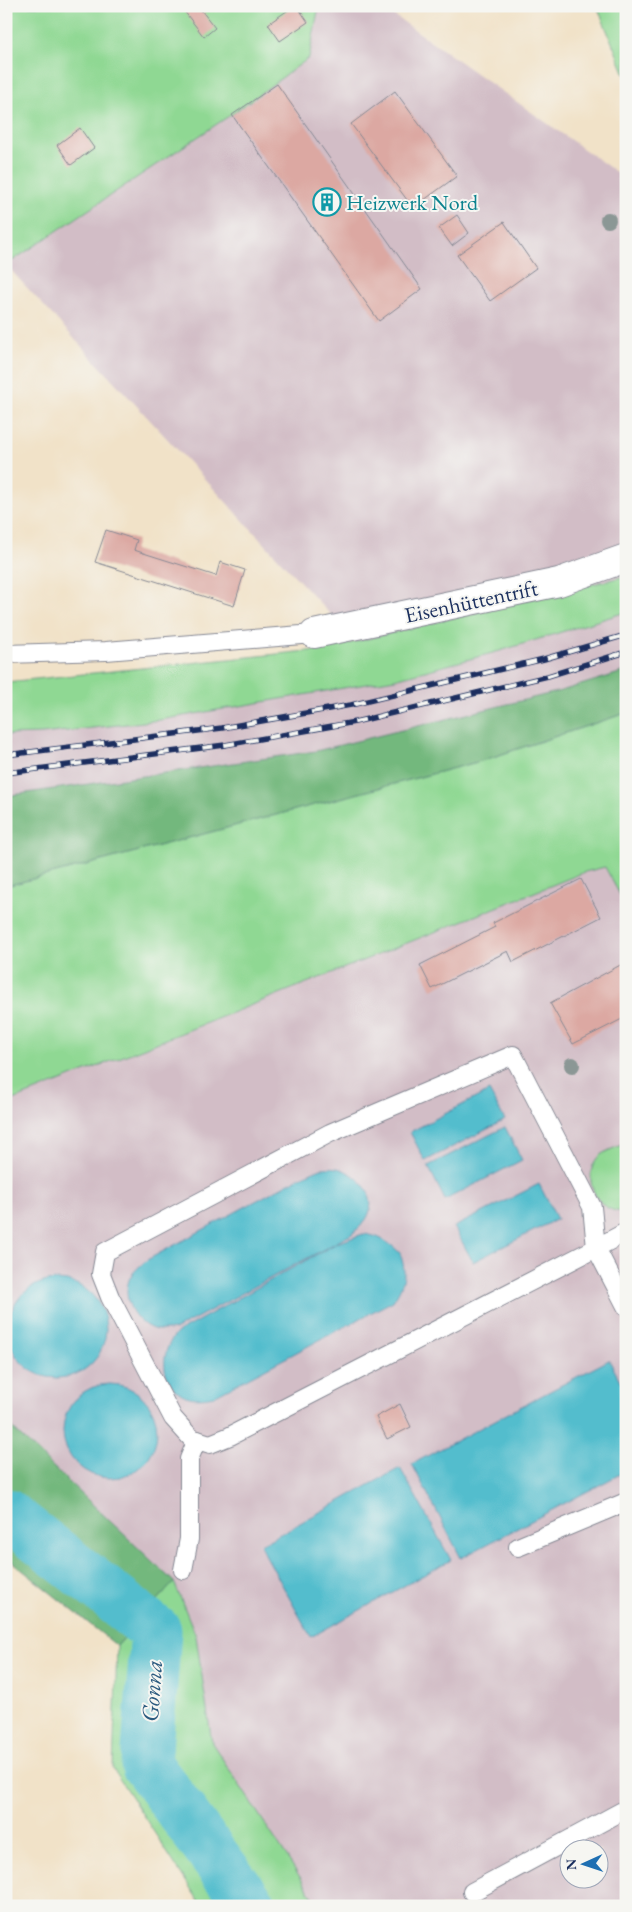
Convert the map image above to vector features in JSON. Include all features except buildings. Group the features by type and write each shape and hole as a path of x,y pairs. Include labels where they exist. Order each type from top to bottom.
{"street":[{"name":"Eisenhüttentrift","path":"314,634 559,582 626,558"}],"lane":[{"path":"6,654 106,651 314,634"},
{"path":"626,1232 596,1248 230,1436 210,1444 191,1438 173,1418 110,1296 101,1274 105,1252 330,1133 514,1054 592,1207 596,1248 626,1306"},
{"path":"184,1570 189,1539 189,1459 197,1440"},
{"path":"518,1547 626,1502"},
{"path":"472,1892 626,1809"}],"shaded area":[{"path":"319,6 381,6 626,179 626,576 356,642 6,265 232,114 309,58"},
{"path":"626,612 626,671 561,691 316,751 6,796 6,735 42,734 160,720 395,679 500,651"},
{"path":"605,867 626,906 626,1906 319,1906 212,1743 196,1636 174,1582 6,1422 6,1103 585,872"}],"green space":[{"path":"6,6 319,6 309,58 232,114 6,265"},
{"path":"597,6 626,6 626,77"},
{"path":"626,576 626,612 500,651 395,679 160,720 42,734 6,735 6,682 326,649"},
{"path":"626,671 626,713 481,761 6,886 6,796 316,751 561,691"},
{"path":"626,713 626,906 605,867 585,872 6,1103 6,886 481,761"},
{"path":"626,1143 626,1211 616,1211 607,1208 600,1202 592,1185 591,1175 598,1157"},
{"path":"6,1422 174,1582 117,1646 6,1557"},
{"path":"174,1582 196,1636 212,1743 319,1906 202,1906 113,1769 117,1646"}],"water":[{"path":"489,1091 505,1120 425,1161 410,1132"},
{"path":"505,1127 522,1160 445,1200 428,1166"},
{"path":"321,1168 344,1170 362,1183 366,1189 371,1203 370,1210 361,1226 352,1234 176,1329 153,1329 146,1326 135,1315 127,1295 127,1287 132,1274 147,1260 300,1177"},
{"path":"539,1184 557,1219 473,1262 454,1227"},
{"path":"363,1234 383,1240 400,1253 404,1267 404,1278 393,1301 214,1396 193,1398 177,1391 171,1384 165,1367 165,1357 167,1348 178,1332 337,1243"},
{"path":"57,1280 67,1281 84,1288 98,1302 105,1319 105,1339 98,1356 84,1370 67,1377 57,1378 47,1377 30,1370 16,1356 9,1339 8,1329 9,1319 16,1302 30,1288 47,1281"},
{"path":"609,1360 626,1392 626,1471 461,1558 412,1464"},
{"path":"110,1384 128,1387 143,1398 154,1413 157,1431 154,1449 143,1464 128,1475 110,1478 92,1475 77,1464 66,1449 63,1431 66,1413 77,1398 92,1387"},
{"path":"400,1468 451,1560 311,1637 260,1545"}],"waterway":[{"name":"Gonna","path":"6,1514 156,1631 146,1764 251,1906"}],"railway":[{"path":"6,755 222,728 351,705 544,659 626,635"},
{"path":"6,773 225,745 355,722 548,676 626,652"}],"place":[{"name":"Heizwerk Nord","path":"327,202"}]}
